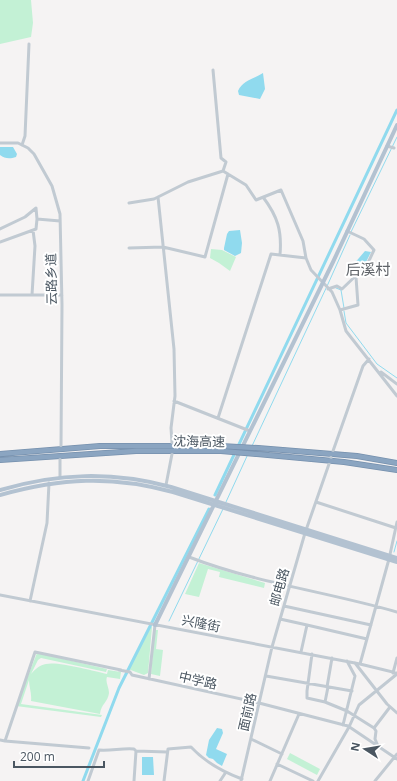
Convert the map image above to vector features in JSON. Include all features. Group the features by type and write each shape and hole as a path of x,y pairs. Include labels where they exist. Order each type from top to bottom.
{"highway":[{"name":"沈海高速","path":"0,454 100,446 221,446 357,456 397,464"},
{"name":"沈海高速","path":"0,460 136,451 221,451 344,462 397,470"}],"main road":[{"path":"155,625 250,431 325,286 390,147 397,125"},
{"path":"0,490 20,484 60,477 101,476 142,480 166,485 224,506 389,557 397,558"},
{"path":"0,495 49,483 83,480 121,482 163,489 215,503"},
{"path":"389,557 397,562"}],"street":[{"path":"0,143 22,145 25,136 29,44"},
{"path":"213,70 221,158 226,162 223,171"},
{"name":"云路乡道","path":"22,145 34,154 52,186 60,214 62,295 61,446"},
{"path":"129,203 158,197 188,182 223,171 246,185 256,200 281,190 303,241 306,258 313,272 332,292 343,310 346,331 397,396"},
{"path":"129,248 163,247 205,257 228,174"},
{"path":"158,197 174,349 174,401 171,428 172,443"},
{"path":"263,197 271,208 279,224 281,240 280,255"},
{"path":"0,229 25,217 36,208 37,218 36,229 34,230 35,246 32,295"},
{"path":"37,218 60,221"},
{"path":"0,242 34,230"},
{"path":"325,286 337,286 342,289 367,266 374,250 364,238 350,232"},
{"path":"218,418 271,254 306,258"},
{"path":"343,310 358,305 356,277"},
{"path":"0,295 62,295"},
{"path":"333,451 363,366 369,360"},
{"path":"377,370 397,384"},
{"path":"174,401 250,431"},
{"path":"166,485 172,454"},
{"path":"60,459 60,477"},
{"name":"邮电路","path":"272,647 305,531 329,464"},
{"path":"30,601 47,523 49,483"},
{"path":"316,502 396,528"},
{"path":"360,664 397,522"},
{"path":"189,557 237,573 397,612"},
{"name":"兴隆街","path":"0,596 312,654 356,663 395,674"},
{"path":"284,606 371,625"},
{"path":"280,619 367,639"},
{"path":"148,679 155,625"},
{"path":"301,652 307,625"},
{"name":"面前路","path":"241,780 272,647"},
{"name":"中学路","path":"5,741 35,652 120,670 148,679 259,703 343,725 349,727 396,758"},
{"path":"312,654 306,697 325,702 347,711 374,728 376,731 375,739 379,747"},
{"path":"325,702 332,658"},
{"path":"397,658 395,674 397,679"},
{"path":"343,725 355,676 347,661"},
{"path":"356,663 376,690 397,713"},
{"path":"318,781 349,727 359,704 395,674"},
{"path":"266,676 352,691"},
{"path":"374,728 390,707"},
{"path":"270,781 299,714"},
{"path":"251,739 282,754"},
{"path":"0,740 89,748"},
{"path":"88,781 99,750 106,751 127,748 134,749 136,751 167,752 168,749 191,748 200,757 241,780"},
{"path":"134,781 136,751"},
{"path":"164,781 167,752"},
{"path":"375,781 396,758 397,754"},
{"path":"277,764 313,781"},
{"path":"220,781 226,772"}],"green space":[{"path":"0,0 31,0 33,23 31,37 0,44"},
{"path":"211,249 222,250 236,257 230,271 210,258"},
{"path":"199,563 265,583 264,588 219,577 220,572 208,569 199,597 185,594"},
{"path":"150,626 152,627 148,673 144,675 128,669"},
{"path":"155,630 158,630 156,649 163,650 160,676 151,674"},
{"path":"37,653 107,669 106,672 41,658 38,660 31,674 40,666 51,663 107,674 108,670 121,672 120,679 107,677 106,681 109,693 100,714 31,701 29,680 21,704 102,715 101,717 16,706"},
{"path":"290,753 320,769 317,775 287,759"}],"water":[{"path":"263,73 265,89 260,99 239,95 238,91 243,84"},
{"path":"0,147 13,147 17,154 16,157 8,158 0,155"},
{"path":"240,230 242,243 241,253 235,256 224,250 224,248 229,231"},
{"path":"365,251 371,252 364,266 357,271 353,265"},
{"path":"217,728 222,729 223,733 216,749 227,754 222,766 206,755 209,740"},
{"path":"142,757 153,757 154,775 142,775"}],"waterway":[{"path":"215,495 397,110"},
{"path":"351,232 397,137"},
{"path":"252,446 350,235"},
{"path":"336,288 341,290 344,308"},
{"path":"344,311 346,323 377,364 397,378"},
{"path":"226,502 248,454"},
{"path":"83,781 119,688 209,509"},
{"path":"169,621 223,509"},
{"path":"394,552 397,541"}],"district":[{"name":"后溪村","path":"368,269"}]}
